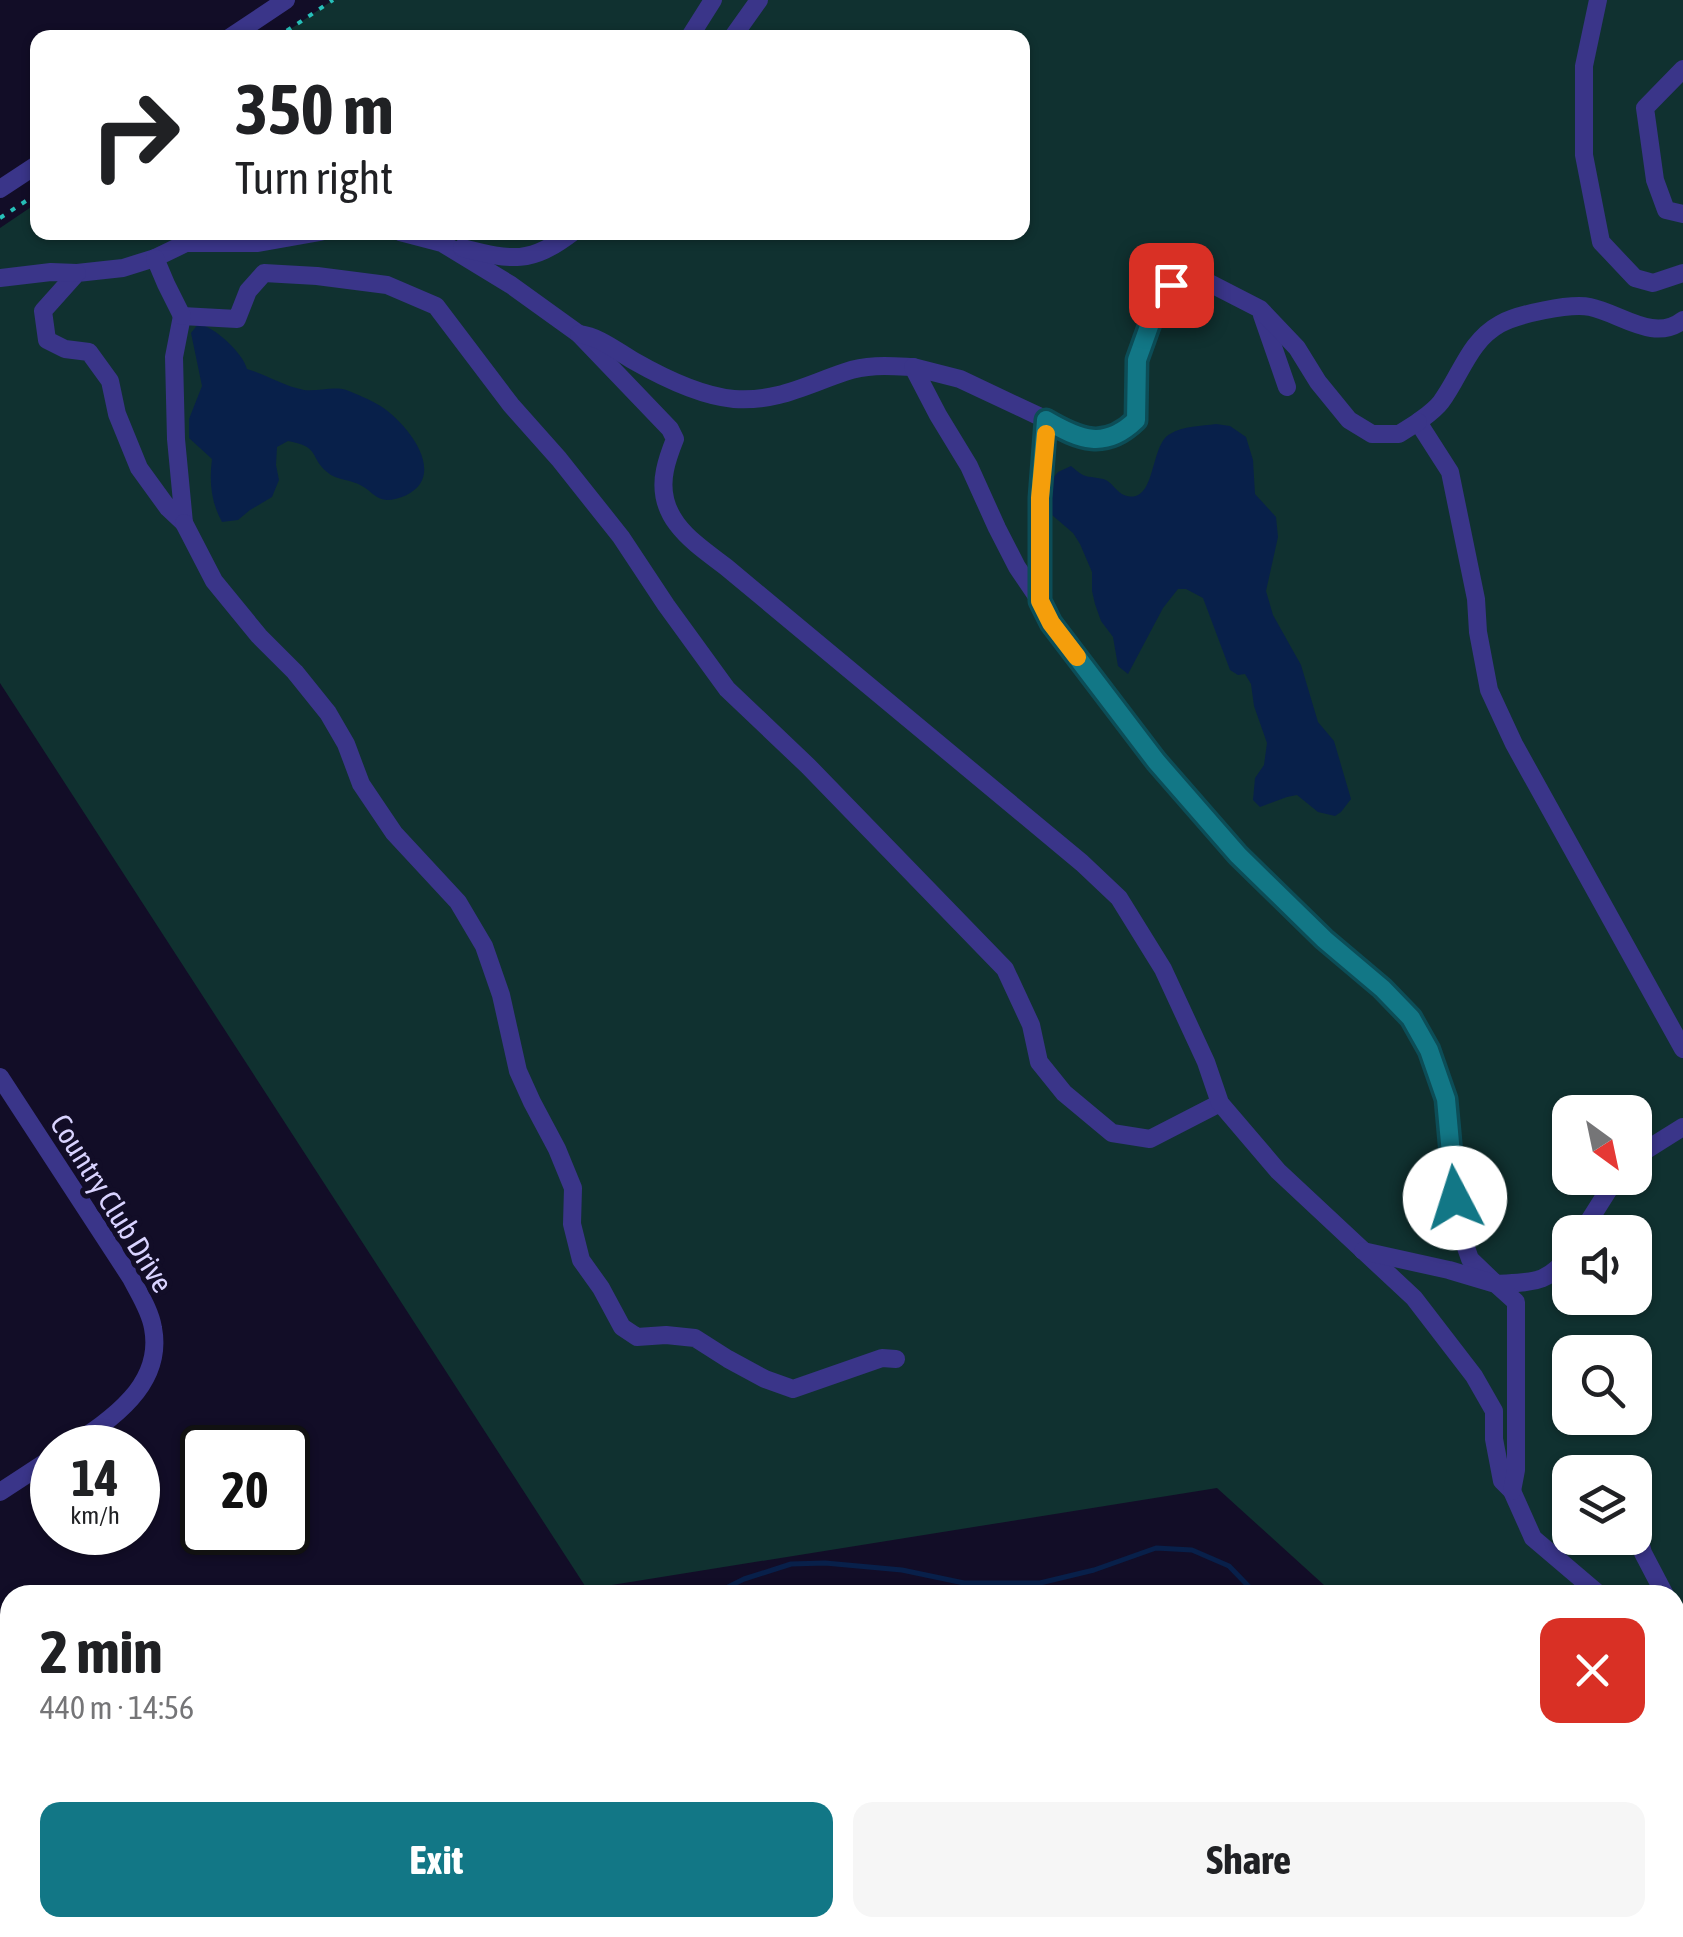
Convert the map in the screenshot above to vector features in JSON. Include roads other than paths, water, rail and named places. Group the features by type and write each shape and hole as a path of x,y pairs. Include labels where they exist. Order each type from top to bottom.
{"street":[{"path":"241,30 286,0"},
{"path":"694,30 713,0"},
{"path":"738,30 759,0"},
{"path":"1598,0 1584,66 1584,155 1601,242 1635,278 1652,284 1683,273"},
{"path":"1683,68 1646,108 1656,180 1666,210 1683,214"},
{"path":"0,189 30,169"},
{"path":"0,278 123,268 186,242 275,240"},
{"path":"434,240 516,259 549,251 563,240"},
{"path":"442,242 579,334 670,429 675,439 664,473 664,500 683,534 1082,863 1119,898 1164,968 1220,1103 1278,1171 1414,1298 1474,1376 1494,1411 1494,1439 1502,1482 1512,1491 1533,1538 1588,1585"},
{"path":"155,258 182,316 174,358 184,523"},
{"path":"579,334 595,336 682,386 732,399 768,398 800,391 847,371 880,365 913,368 960,379 1074,436 1094,439 1120,435 1136,420 1137,360 1152,318 1171,285 1188,272 1260,310 1296,348 1349,420 1372,434 1399,434 1440,405 1478,340 1502,322 1542,310 1588,306 1662,330 1683,320"},
{"path":"78,273 43,310 48,340 65,349 89,352 110,381 139,468 184,523 214,581 328,713 346,744 361,784 394,833 458,902 484,946 501,995 518,1071 573,1188 572,1224 581,1260 622,1327 637,1337 695,1338 765,1379 793,1388 882,1358 896,1359"},
{"path":"182,316 237,319 248,291 264,273 386,285 436,306 511,405 621,537 727,689 808,766 1005,968 1031,1025 1038,1062 1064,1093 1112,1133 1150,1139 1220,1103"},
{"path":"1260,310 1287,388"},
{"path":"913,368 1051,623 1121,717 1238,855 1411,1018 1429,1050 1446,1099 1457,1222 1470,1259 1516,1302 1516,1470 1512,1491"},
{"path":"1040,601 1040,498 1046,420"},
{"path":"1418,422 1450,472 1476,599 1489,690 1514,744 1683,1050"},
{"name":"Country Club Drive","path":"0,1077 131,1278 154,1331 153,1356 145,1378 130,1401 102,1425"},
{"path":"1652,1146 1683,1127"},
{"path":"1362,1250 1496,1284 1539,1281 1552,1272"},
{"path":"0,1492 30,1472"},
{"path":"1644,1555 1660,1585"}],"water":[{"path":"198,324 227,341 247,369 304,390 344,389 386,410 420,450 424,474 420,484 406,495 383,500 358,484 331,475 310,449 288,441 277,447 279,480 272,497 238,520 222,522 212,492 212,459 189,438 189,419 202,386 191,333"},
{"path":"1230,426 1246,437 1253,460 1255,494 1276,517 1278,537 1266,591 1273,615 1301,665 1318,722 1334,741 1351,799 1335,816 1318,812 1297,795 1260,807 1253,800 1255,778 1264,765 1267,743 1251,684 1245,674 1230,670 1203,598 1178,589 1163,608 1128,674 1118,666 1113,637 1101,621 1092,591 1092,572 1080,544 1052,515 1045,488 1058,472 1071,466 1083,475 1106,480 1124,495 1135,496 1148,484 1163,440 1187,428"}],"waterway":[{"path":"732,1585 791,1564 825,1563 902,1570 964,1583 1040,1583 1094,1570 1156,1548 1192,1550 1229,1566 1247,1585"}]}
